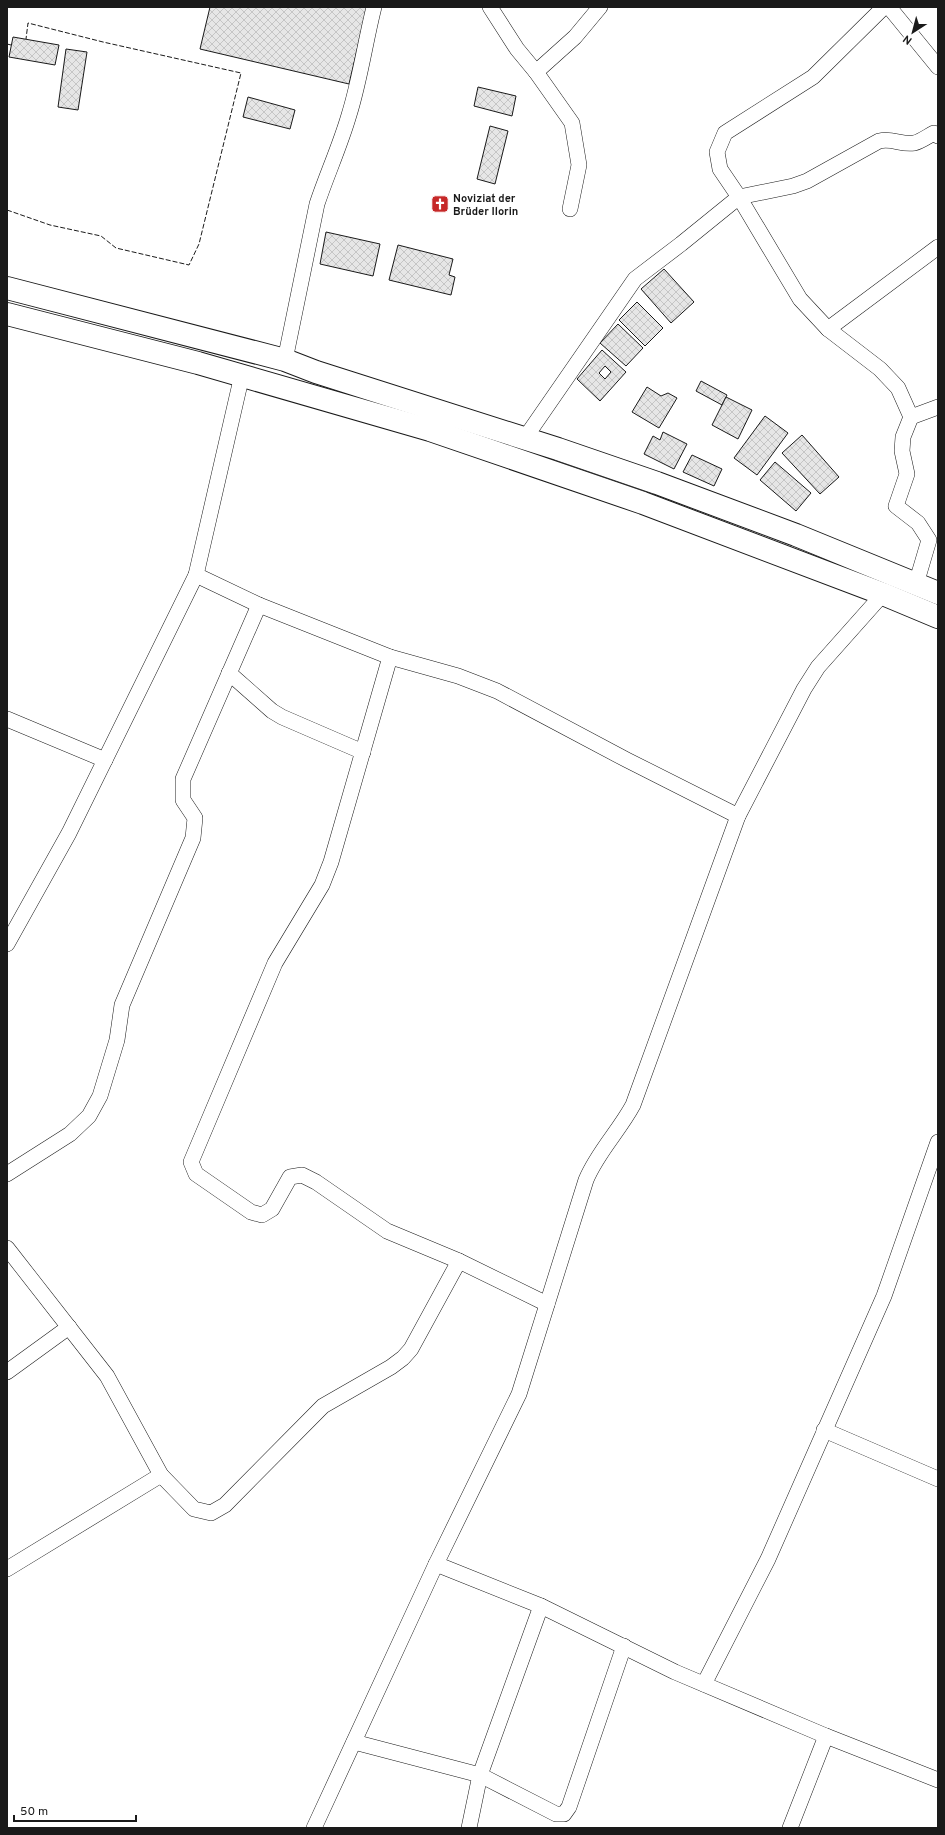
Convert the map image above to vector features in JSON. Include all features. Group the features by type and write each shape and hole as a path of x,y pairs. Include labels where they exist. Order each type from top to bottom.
{"highway":[{"path":"7,288 285,360 316,372 525,438 657,483 796,535 938,593"},
{"path":"7,314 242,375 430,430 642,503 882,594 938,617"}],"street":[{"path":"285,360 318,204 324,182 339,149 350,112 374,7"},
{"path":"490,7 517,48 536,72 572,124 579,165 570,209"},
{"path":"536,72 575,36 600,7"},
{"path":"884,7 813,77 725,133 717,152 720,169 739,197 800,299 828,329 880,370 898,388 911,417 903,437 902,451 907,474 896,506 918,523 929,540 916,584"},
{"path":"889,7 938,67"},
{"path":"525,438 635,279 739,197 793,186 807,180 879,140 889,139 905,143 915,143 934,133 938,136"},
{"path":"828,329 938,247"},
{"path":"7,944 69,833 196,575 242,375"},
{"path":"911,417 938,407"},
{"path":"196,575 259,605 390,657 458,676 497,691 626,760 738,816"},
{"path":"314,1828 436,1564 518,1394 586,1180 592,1167 622,1125 633,1105 738,816 804,689 818,667 882,594"},
{"path":"7,1174 70,1134 89,1116 100,1096 117,1040 122,1005 193,838 195,818 183,800 183,779 259,605"},
{"path":"390,657 331,862 322,885 275,963 191,1162 196,1174 251,1212 262,1215 272,1209 290,1177 302,1175 316,1182 386,1231 459,1261 547,1304"},
{"path":"229,673 272,711 282,717 363,752"},
{"path":"7,719 105,760"},
{"path":"704,1684 768,1559 884,1296 938,1142"},
{"path":"7,1248 107,1376 160,1474 194,1509 211,1513 225,1505 323,1406 391,1368 403,1358 411,1349 459,1261"},
{"path":"7,1372 69,1327"},
{"path":"824,1430 938,1479"},
{"path":"7,1569 160,1474"},
{"path":"436,1564 541,1606 675,1672 826,1736 938,1780"},
{"path":"469,1828 480,1775 541,1606"},
{"path":"354,1742 480,1775 556,1814 564,1814 569,1807 624,1646"},
{"path":"790,1828 826,1736"}],"building":[{"path":"210,7 367,7 349,84 200,49"},
{"path":"13,37 59,45 55,65 9,57"},
{"path":"66,49 87,52 78,110 58,107"},
{"path":"478,87 516,96 512,116 474,106"},
{"path":"248,97 295,110 290,129 243,117"},
{"path":"490,126 508,131 495,184 477,179"},
{"path":"326,232 380,244 373,276 320,264"},
{"path":"398,245 453,259 449,275 455,277 451,295 389,280"},
{"path":"664,269 694,302 671,323 641,289"},
{"path":"637,302 663,328 645,346 619,320"},
{"path":"618,324 643,348 626,366 600,343"},
{"path":"602,350 626,372 600,401 577,379","holes":["605,366 611,372 605,379 599,373"]},
{"path":"701,381 727,395 722,405 696,391"},
{"path":"647,387 661,396 668,393 677,398 659,428 632,412"},
{"path":"726,397 752,410 738,439 712,425"},
{"path":"765,416 788,433 757,475 734,458"},
{"path":"663,432 687,444 674,469 644,454 653,436 660,440"},
{"path":"802,435 839,477 820,494 782,453"},
{"path":"692,455 722,469 714,486 683,472"},
{"path":"775,462 811,493 796,511 760,480"}],"fence":[{"path":"7,210 50,225 101,236 116,248 189,265 199,244 241,73 103,42 28,23 26,39"},
{"path":"7,44 11,45"}],"place":[{"name":"Noviziat der Brüder Ilorin","path":"440,204"}]}
